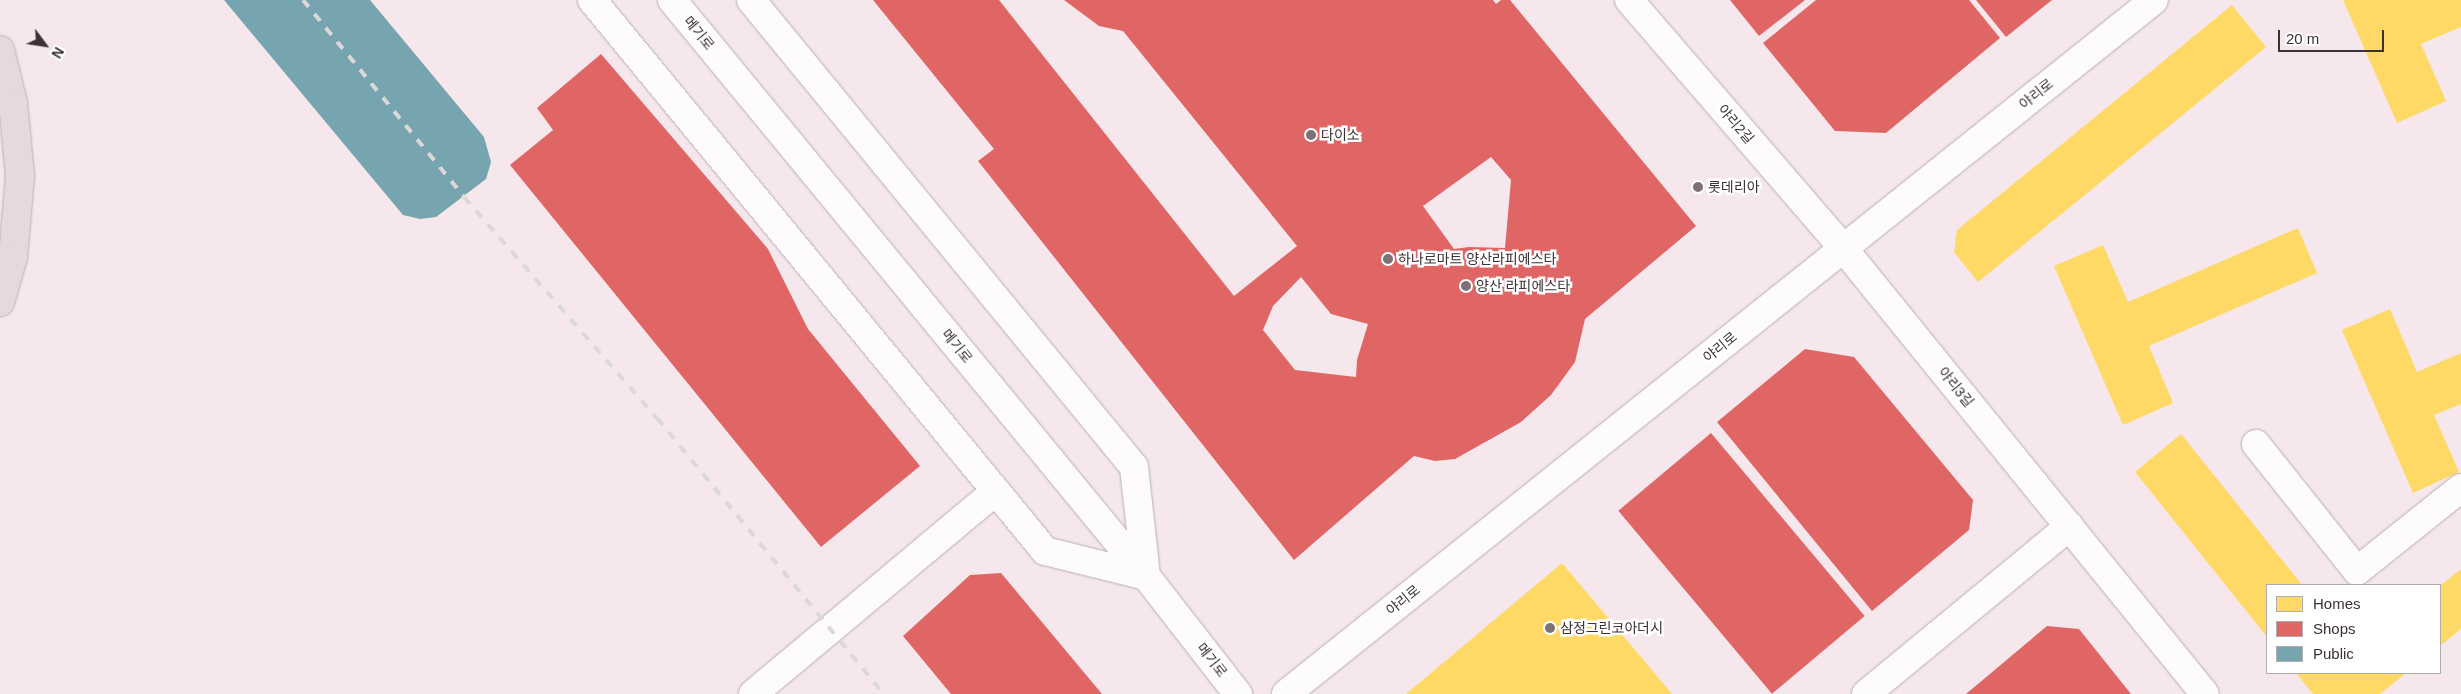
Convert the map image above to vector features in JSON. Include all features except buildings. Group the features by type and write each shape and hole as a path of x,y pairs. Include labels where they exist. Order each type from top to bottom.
{"highway":[{"path":"0,50 13,103 20,176 13,257 0,302"}],"street":[{"path":"592,0 1044,550 1146,576 1134,467 751,0"},
{"name":"메기로","path":"672,0 1146,576 1238,694"},
{"name":"야리2길","path":"1629,0 1843,248"},
{"name":"야리로","path":"1286,694 2154,0"},
{"name":"야리3길","path":"1843,248 2205,694"},
{"path":"2256,444 2357,571 2461,488"},
{"path":"753,694 995,492"},
{"path":"1866,694 2070,526"}],"railway":[{"path":"303,0 464,197 657,418 884,694"}],"place":[{"name":"다이소","path":"1311,135"},
{"name":"롯데리아","path":"1698,187"},
{"name":"하나로마트 양산라피에스타","path":"1388,259"},
{"name":"양산 라피에스타","path":"1466,286"},
{"name":"삼정그린코아더시","path":"1550,628"}]}
